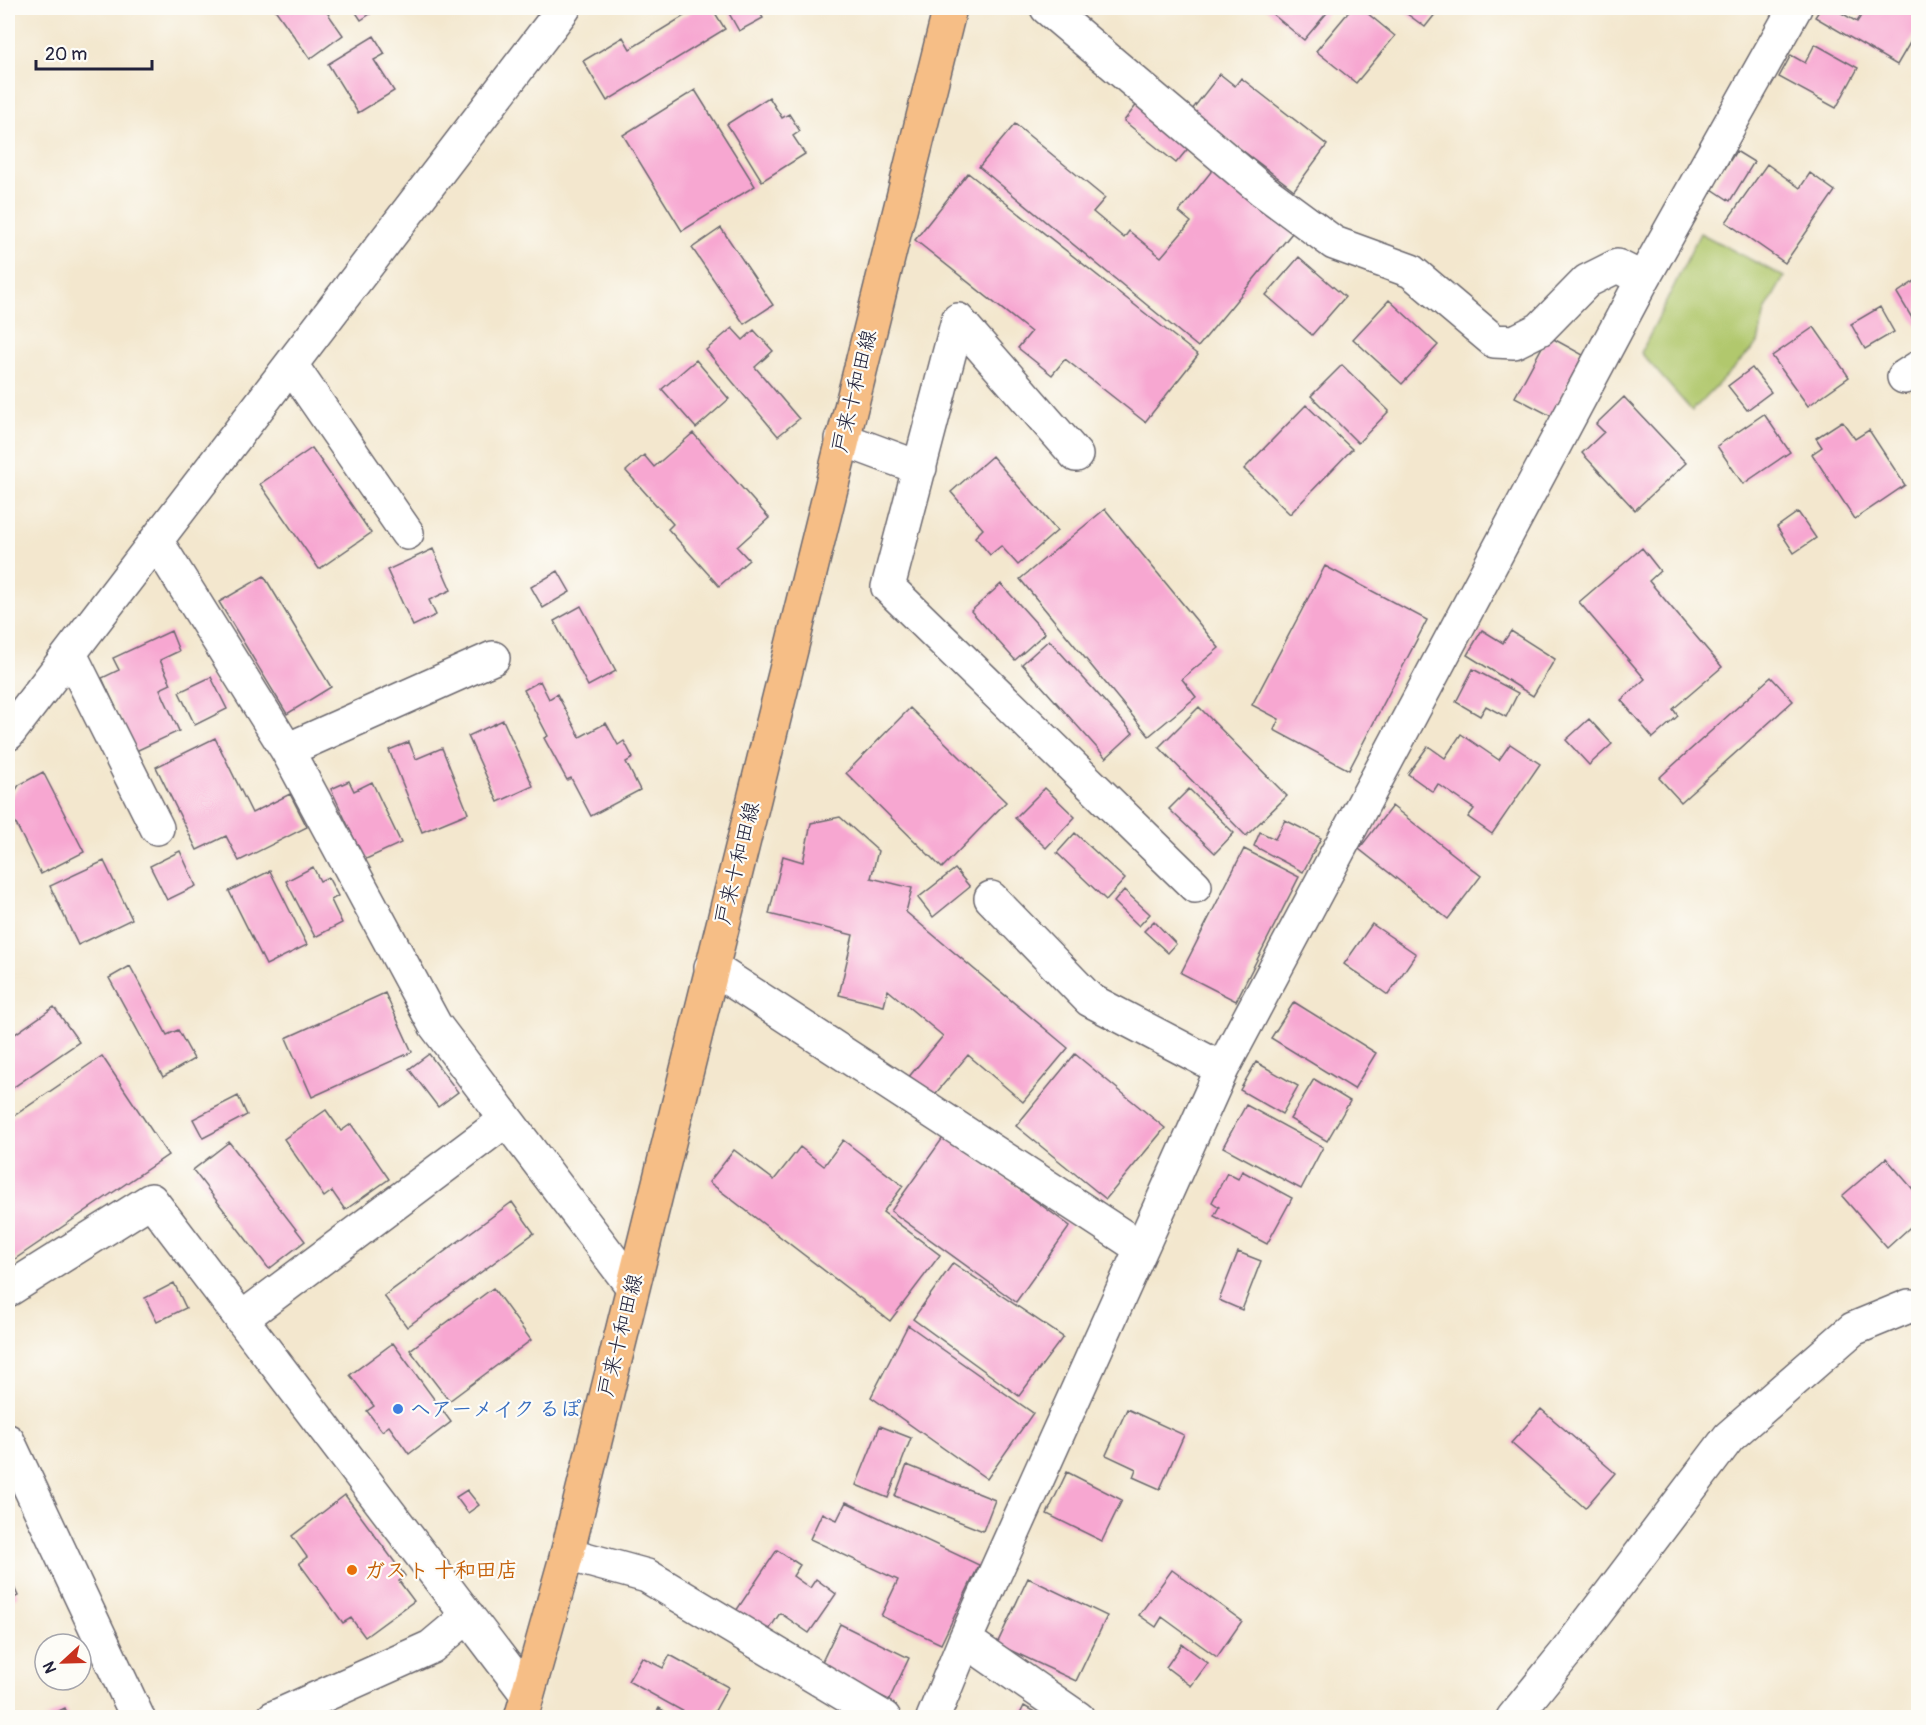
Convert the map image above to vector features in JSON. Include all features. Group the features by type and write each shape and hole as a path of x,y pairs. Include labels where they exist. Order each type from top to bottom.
{"main road":[{"name":"戸来十和田線","path":"524,1706 567,1554 950,8"}],"street":[{"path":"8,734 564,8"},
{"path":"1047,8 1261,189 1325,237 1334,243 1411,271 1494,341 1514,342 1540,329 1587,281 1617,266 1643,279"},
{"path":"933,1718 965,1640 1222,1069 1643,279 1795,8"},
{"path":"1076,454 958,320 888,588 1195,886"},
{"path":"291,364 407,533"},
{"path":"842,440 920,468"},
{"path":"157,542 286,750 435,1025 632,1287"},
{"path":"70,654 157,828"},
{"path":"286,750 493,658"},
{"path":"991,898 1090,1000 1222,1069"},
{"path":"711,967 1141,1248"},
{"path":"241,1319 506,1120"},
{"path":"8,1290 151,1200 468,1616 524,1706"},
{"path":"1513,1718 1565,1654 1729,1437 1853,1329 1909,1306 1918,1307"},
{"path":"8,1441 138,1718"},
{"path":"567,1554 647,1576 884,1718"},
{"path":"273,1718 431,1647 468,1616"},
{"path":"965,1640 1078,1718"}],"green space":[{"path":"1700,233 1784,277 1765,311 1758,343 1692,411 1641,353"}],"building":[{"path":"274,8 324,8 343,35 310,59"},
{"path":"353,8 379,8 361,20"},
{"path":"697,8 712,8 725,29 607,101 583,61 623,37 630,49"},
{"path":"726,8 757,8 763,18 739,31"},
{"path":"1265,8 1331,8 1304,40"},
{"path":"1352,8 1361,8 1395,36 1356,83 1316,51"},
{"path":"1406,8 1440,8 1425,27 1403,11"},
{"path":"1821,8 1833,8 1857,22 1866,8 1915,8 1918,10 1918,29 1897,65 1815,17"},
{"path":"374,36 385,54 374,60 394,91 358,113 328,64"},
{"path":"1815,44 1858,68 1836,108 1779,77 1791,55 1805,63"},
{"path":"1220,74 1235,86 1241,78 1327,145 1294,190 1191,111"},
{"path":"695,90 755,186 682,231 623,135"},
{"path":"769,97 782,118 789,114 800,131 793,136 805,154 762,181 727,124"},
{"path":"1138,103 1190,146 1176,163 1124,121"},
{"path":"1015,124 1105,198 1093,212 1124,238 1129,231 1161,257 1191,222 1179,212 1214,168 1292,233 1198,347 979,167"},
{"path":"1736,151 1754,162 1730,201 1712,189"},
{"path":"1767,164 1800,188 1810,173 1835,191 1785,263 1726,222"},
{"path":"968,173 1198,355 1145,422 1065,359 1052,375 1018,348 1031,332 915,240"},
{"path":"721,228 773,305 744,324 692,248"},
{"path":"1299,257 1345,297 1312,335 1266,295"},
{"path":"1918,279 1918,328 1897,293"},
{"path":"1389,300 1438,345 1402,384 1353,339"},
{"path":"1880,307 1894,332 1865,349 1851,324"},
{"path":"1814,327 1849,377 1808,406 1772,356"},
{"path":"732,328 743,340 754,330 773,351 755,367 799,419 778,436 706,350"},
{"path":"1548,336 1583,355 1551,416 1515,397"},
{"path":"696,360 729,399 696,428 662,389"},
{"path":"1342,365 1389,411 1358,443 1311,396"},
{"path":"1752,368 1771,392 1747,410 1728,386"},
{"path":"1624,397 1686,463 1635,510 1582,453 1604,432 1596,424"},
{"path":"1306,405 1352,449 1290,514 1244,469"},
{"path":"1764,414 1790,452 1743,484 1717,446"},
{"path":"1842,421 1855,439 1869,430 1905,485 1855,519 1812,454 1822,447 1816,438"},
{"path":"693,433 769,518 737,547 749,560 719,586 668,529 673,524 626,471 644,455 654,467"},
{"path":"312,448 371,533 319,569 260,484"},
{"path":"992,456 1057,531 1018,565 1001,546 990,555 975,537 983,529 951,492"},
{"path":"1105,509 1219,648 1182,679 1196,697 1149,736 1020,579"},
{"path":"1798,512 1816,538 1794,553 1777,527"},
{"path":"1642,548 1660,571 1649,581 1722,667 1673,709 1678,716 1653,738 1621,700 1645,679 1579,602"},
{"path":"433,549 451,590 429,600 436,615 413,626 387,570"},
{"path":"1325,566 1427,620 1349,770 1274,730 1279,719 1252,705"},
{"path":"558,571 570,592 543,608 531,587"},
{"path":"264,576 331,687 287,714 219,602"},
{"path":"1001,584 1045,633 1015,660 971,611"},
{"path":"581,606 616,671 588,686 554,621"},
{"path":"1482,630 1503,643 1511,631 1555,659 1533,696 1467,655"},
{"path":"171,631 179,651 160,660 171,684 160,689 179,731 136,751 102,678 119,670 113,658"},
{"path":"1049,640 1133,733 1106,758 1022,664"},
{"path":"1473,669 1518,693 1506,717 1486,706 1480,716 1456,702"},
{"path":"211,677 227,709 195,725 179,692"},
{"path":"1771,677 1793,701 1681,802 1659,778"},
{"path":"540,681 549,699 557,694 580,737 606,723 618,745 624,741 633,758 626,762 640,790 591,816 571,778 567,780 544,738 548,736 524,690"},
{"path":"1199,707 1287,796 1246,836 1159,747"},
{"path":"910,708 1006,802 942,868 846,773"},
{"path":"1589,719 1612,744 1589,765 1566,740"},
{"path":"503,720 533,786 498,802 468,736"},
{"path":"1461,734 1499,760 1510,744 1540,764 1492,834 1468,817 1474,809 1438,784 1433,792 1408,774 1428,746 1445,758"},
{"path":"215,738 252,813 290,794 307,827 239,861 226,836 197,850 156,767"},
{"path":"409,742 416,759 442,748 468,813 422,832 389,750"},
{"path":"43,772 84,852 41,874 8,808 8,802 19,785"},
{"path":"349,781 354,791 372,782 401,843 364,860 331,789"},
{"path":"1045,788 1075,817 1046,848 1015,818"},
{"path":"1189,789 1234,833 1215,853 1169,809"},
{"path":"1392,806 1481,876 1448,919 1359,849"},
{"path":"840,817 878,851 871,878 912,888 906,912 1068,1048 1023,1102 968,1055 931,1099 907,1079 943,1036 888,990 884,1006 839,995 853,935 769,914 783,856 803,862 811,823"},
{"path":"1285,820 1321,838 1303,872 1254,846 1260,832 1275,839"},
{"path":"1075,833 1125,879 1106,900 1057,853"},
{"path":"1244,849 1299,877 1236,1001 1181,973"},
{"path":"180,851 196,886 167,900 150,866"},
{"path":"104,861 132,919 78,945 50,886"},
{"path":"313,867 320,881 328,877 338,896 331,900 342,923 315,937 286,881"},
{"path":"955,869 970,887 933,917 918,898"},
{"path":"270,871 307,945 266,965 229,891"},
{"path":"1124,890 1150,914 1139,926 1114,902"},
{"path":"1154,921 1176,944 1168,953 1144,931"},
{"path":"1372,924 1416,954 1388,995 1344,964"},
{"path":"130,966 167,1035 178,1030 194,1059 163,1077 109,978"},
{"path":"385,993 412,1052 312,1097 286,1038"},
{"path":"1294,1002 1376,1053 1354,1089 1271,1038"},
{"path":"54,1007 79,1042 8,1091 8,1039"},
{"path":"429,1054 458,1092 438,1107 409,1069"},
{"path":"1075,1054 1165,1128 1106,1199 1016,1126"},
{"path":"102,1056 168,1155 12,1261 8,1254 8,1120"},
{"path":"1256,1062 1298,1086 1282,1114 1240,1090"},
{"path":"1314,1079 1350,1101 1327,1141 1290,1119"},
{"path":"238,1096 247,1115 203,1138 193,1119"},
{"path":"1246,1105 1323,1147 1301,1189 1223,1147"},
{"path":"326,1110 341,1131 351,1124 389,1179 345,1210 332,1191 324,1197 284,1139"},
{"path":"945,1135 1070,1226 1016,1302 891,1211"},
{"path":"843,1140 903,1186 883,1212 940,1255 890,1321 709,1182 734,1150 774,1180 800,1147 824,1166"},
{"path":"229,1142 305,1241 269,1269 193,1170"},
{"path":"1886,1158 1918,1195 1918,1220 1887,1248 1842,1196"},
{"path":"1242,1171 1292,1198 1267,1244 1214,1216 1219,1207 1212,1202 1227,1173 1238,1179"},
{"path":"512,1202 534,1233 407,1327 384,1296"},
{"path":"1238,1252 1261,1261 1242,1310 1219,1300"},
{"path":"953,1263 1063,1337 1019,1396 913,1319"},
{"path":"174,1283 186,1308 157,1322 145,1298"},
{"path":"493,1288 531,1340 449,1401 410,1350"},
{"path":"908,1325 1033,1413 987,1479 871,1397"},
{"path":"393,1343 451,1422 409,1454 389,1426 382,1431 367,1411 374,1406 350,1375"},
{"path":"1127,1409 1184,1435 1160,1489 1133,1477 1136,1469 1106,1455"},
{"path":"1541,1409 1615,1473 1585,1508 1511,1443"},
{"path":"880,1426 911,1438 888,1498 856,1485"},
{"path":"907,1465 995,1500 983,1531 895,1496"},
{"path":"1067,1472 1122,1500 1102,1541 1047,1514"},
{"path":"467,1490 479,1505 468,1513 456,1497"},
{"name":"ガスト 十和田店","path":"345,1495 405,1576 399,1581 414,1601 365,1637 351,1618 343,1623 299,1563 307,1557 292,1536"},
{"path":"846,1502 979,1565 941,1644 881,1616 898,1580 810,1539 822,1513 837,1520"},
{"path":"777,1550 800,1565 793,1576 810,1588 816,1579 836,1594 809,1633 780,1613 767,1633 736,1611"},
{"path":"1172,1570 1242,1621 1217,1657 1162,1617 1156,1627 1139,1615"},
{"path":"8,1574 18,1596 8,1601"},
{"path":"1028,1578 1107,1616 1076,1681 997,1644"},
{"path":"840,1624 909,1658 889,1700 820,1666"},
{"path":"1182,1644 1208,1663 1191,1686 1166,1667"},
{"path":"670,1655 728,1687 711,1718 695,1718 628,1681 642,1657 663,1668"},
{"path":"1024,1706 1045,1718 1018,1718"},
{"path":"65,1708 69,1718 44,1718"},
{"path":"659,1708 675,1718 653,1718"}],"place":[{"name":"ヘアーメイク るぽ","path":"398,1409"},
{"name":"ガスト 十和田店","path":"352,1570"}]}
